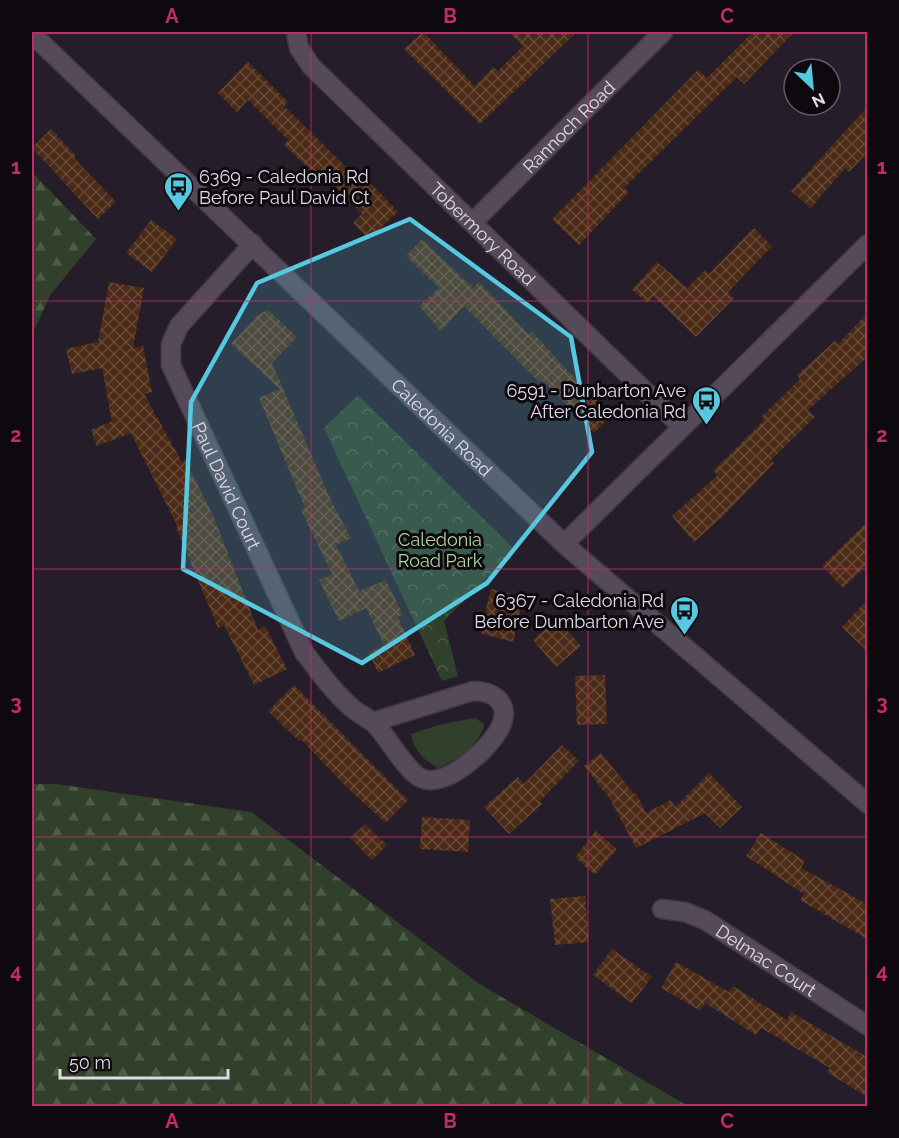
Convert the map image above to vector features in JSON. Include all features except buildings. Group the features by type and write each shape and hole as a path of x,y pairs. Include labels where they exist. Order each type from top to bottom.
{"street":[{"name":"Tobermory Road","path":"296,32 299,48 311,66 682,427"},
{"name":"Rannoch Road","path":"473,222 663,32"},
{"name":"Caledonia Road","path":"32,34 564,544 867,804"},
{"path":"564,544 867,243"},
{"name":"Paul David Court","path":"253,244 178,326 171,345 171,365 304,652 341,698 373,722 414,774 428,781 435,781 470,763 491,742 502,725 504,712 500,701 489,691 473,691 373,722"},
{"name":"Delmac Court","path":"662,909 685,912 713,924 867,1026"}],"highlighted area":[{"path":"410,219 571,337 592,452 487,583 362,663 183,569 191,402 257,283"}],"green space":[{"path":"32,172 96,239 51,294 34,330 32,327"},
{"name":"Caledonia Road Park","path":"358,395 515,550 444,621 458,676 442,681 324,428"},
{"path":"475,718 484,724 478,739 467,751 438,768 424,758 414,745 411,734 442,724"},
{"path":"32,784 57,784 251,812 481,985 688,1106 32,1106"}],"place":[{"name":"6369 - Caledonia Rd Before Paul David Ct","path":"178,212"},
{"name":"6591 - Dunbarton Ave After Caledonia Rd","path":"707,426"},
{"name":"6367 - Caledonia Rd Before Dumbarton Ave","path":"685,636"}]}
